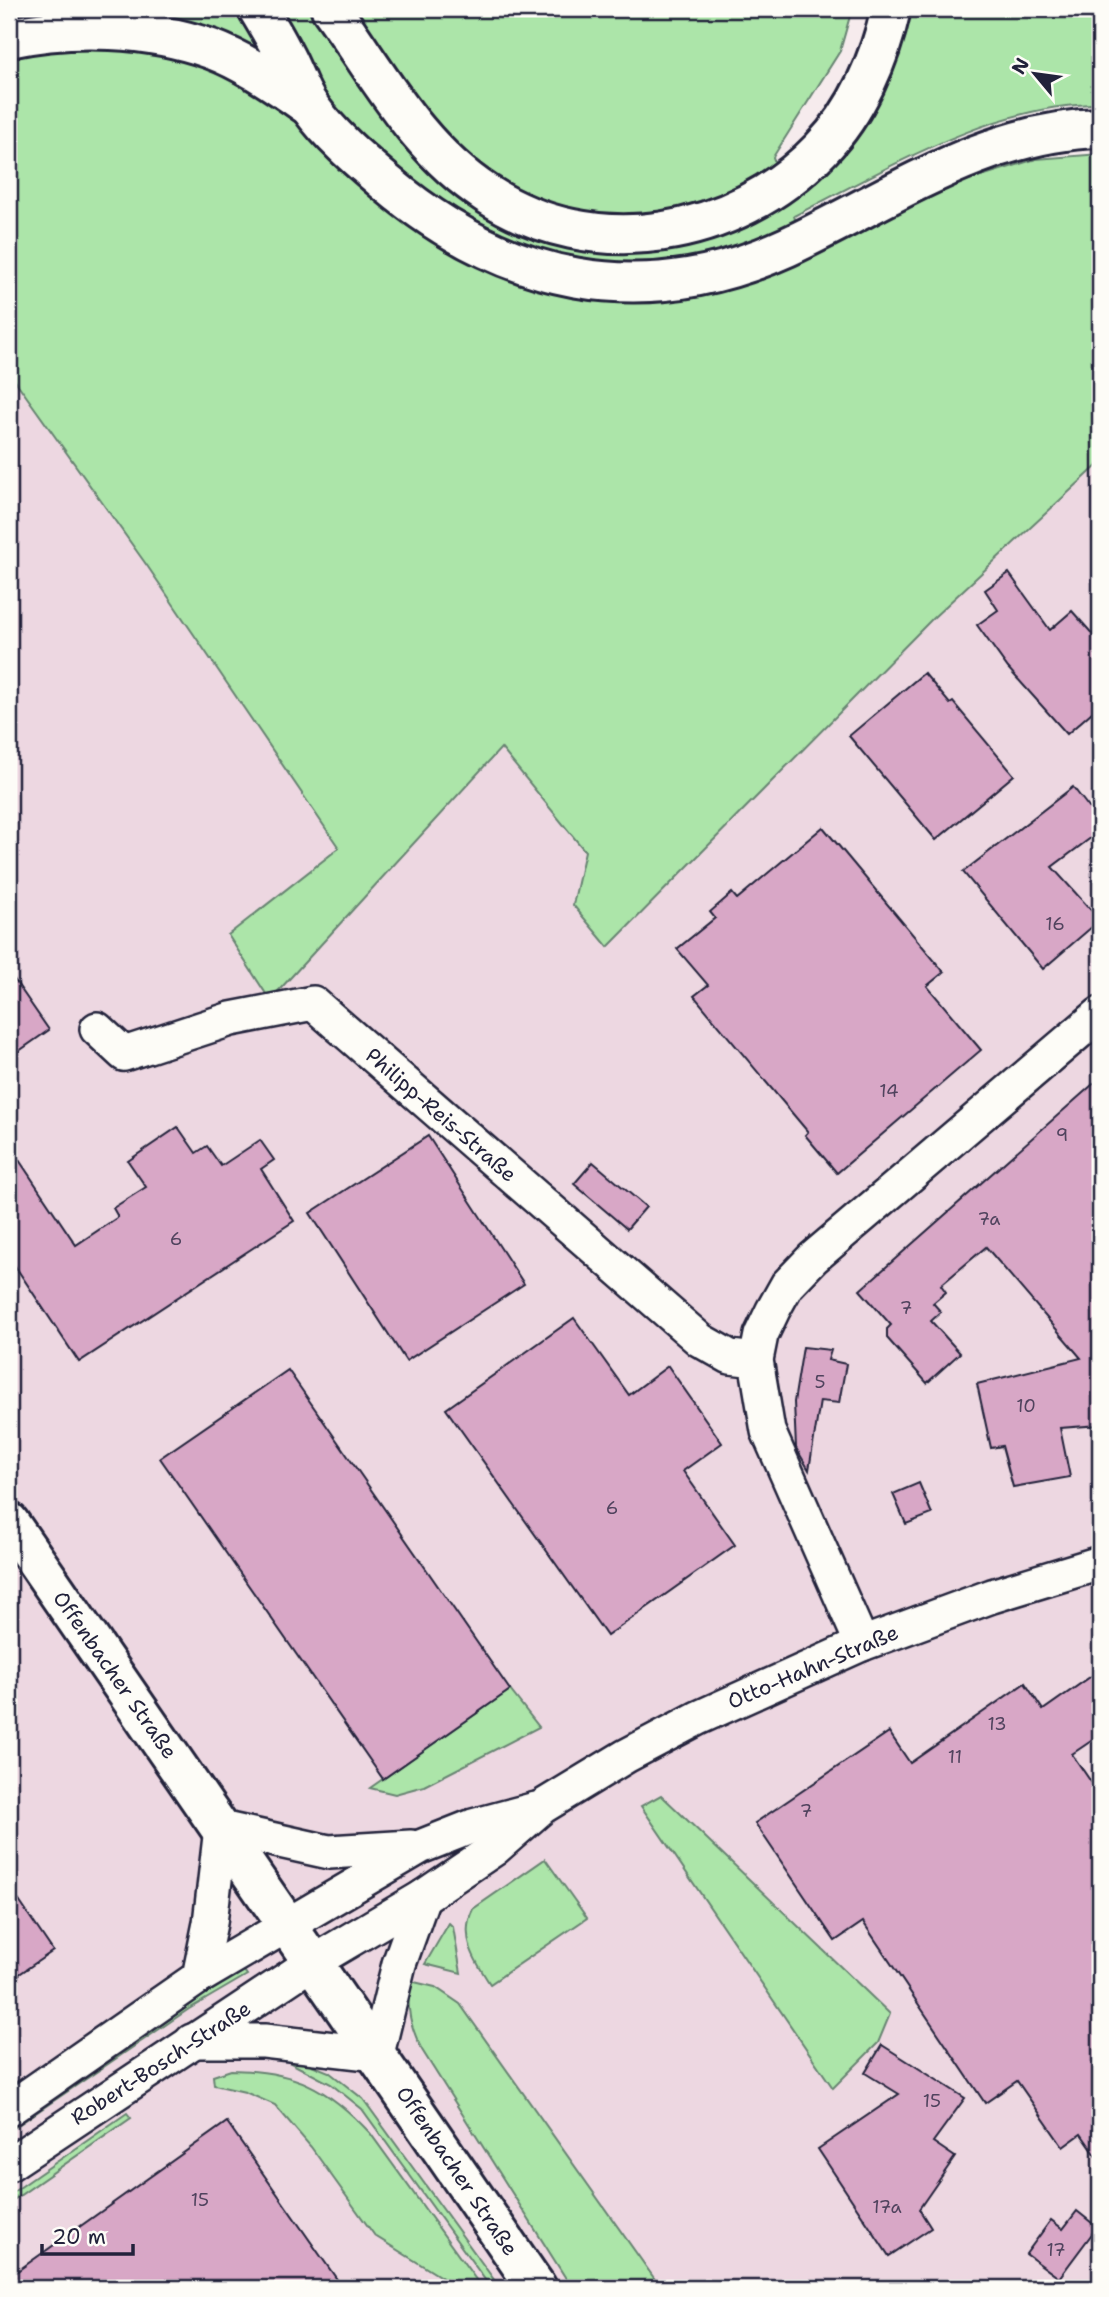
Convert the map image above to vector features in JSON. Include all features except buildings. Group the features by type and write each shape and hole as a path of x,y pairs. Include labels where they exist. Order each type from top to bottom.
{"main road":[{"path":"258,9 309,106 353,154 402,197 473,244 550,273 623,283 653,282 729,268 783,248 907,184 979,154 1039,137 1100,128"},
{"path":"331,9 421,138 486,194 525,215 563,229 603,235 646,233 693,225 727,214 798,171 822,148 864,85 883,45 891,9"},
{"path":"366,9 372,65"},
{"path":"9,38 111,30 178,40 240,62 309,106"},
{"name":"Offenbacher Straße","path":"9,1522 537,2288"}],"street":[{"name":"Philipp-Reis-Straße","path":"97,1029 124,1054 232,1019 313,1003 700,1340 730,1357 755,1360"},
{"path":"862,1644 768,1431 755,1360 761,1335 787,1285 813,1258 1100,1014"},
{"name":"Otto-Hahn-Straße","path":"313,1962 423,1897 494,1849 542,1807 698,1718 862,1644 992,1596 1100,1563"},
{"name":"Otto-Hahn-Straße","path":"287,1924 420,1847 472,1825 542,1807"},
{"path":"199,1977 210,1923 220,1828 329,1852 420,1847"},
{"path":"192,2041 264,2041 377,2054 399,1964 423,1897"},
{"path":"9,2109 199,1977 287,1924"},
{"name":"Robert-Bosch-Straße","path":"9,2164 313,1962"}],"shaded area":[{"path":"9,372 148,567 339,848 228,934 270,999 501,748 585,851 573,905 608,946 933,618 1100,463 1100,2288 9,2288"}],"green space":[{"path":"9,9 852,9 840,51 773,157 786,193 902,9 1100,9 1100,104 1060,107 981,127 903,160 794,216 805,249 920,195 1036,159 1100,154 1100,463 933,618 608,947 573,905 585,851 501,748 270,1000 228,935 339,848 148,567 9,372"},
{"path":"510,1690 539,1727 424,1786 395,1794 370,1788"},
{"path":"661,1795 890,2014 878,2043 833,2088 641,1806"},
{"path":"545,1859 587,1918 490,1984 474,1957 468,1939 469,1919 473,1909"},
{"path":"449,1923 453,1927 461,1973 425,1964"},
{"path":"239,1964 247,1975 189,2009 9,2131 9,2123"},
{"path":"410,1981 435,1987 460,2004 661,2288 572,2288 422,2050 410,2017"},
{"path":"285,2060 307,2063 329,2072 363,2099 500,2288 491,2288 362,2109 331,2084"},
{"path":"231,2070 292,2078 324,2093 354,2117 370,2133 482,2288 454,2288 449,2282 375,2236 311,2147 275,2105 245,2092 214,2085 213,2076"},
{"path":"127,2113 131,2118 9,2203 9,2195"}]}
